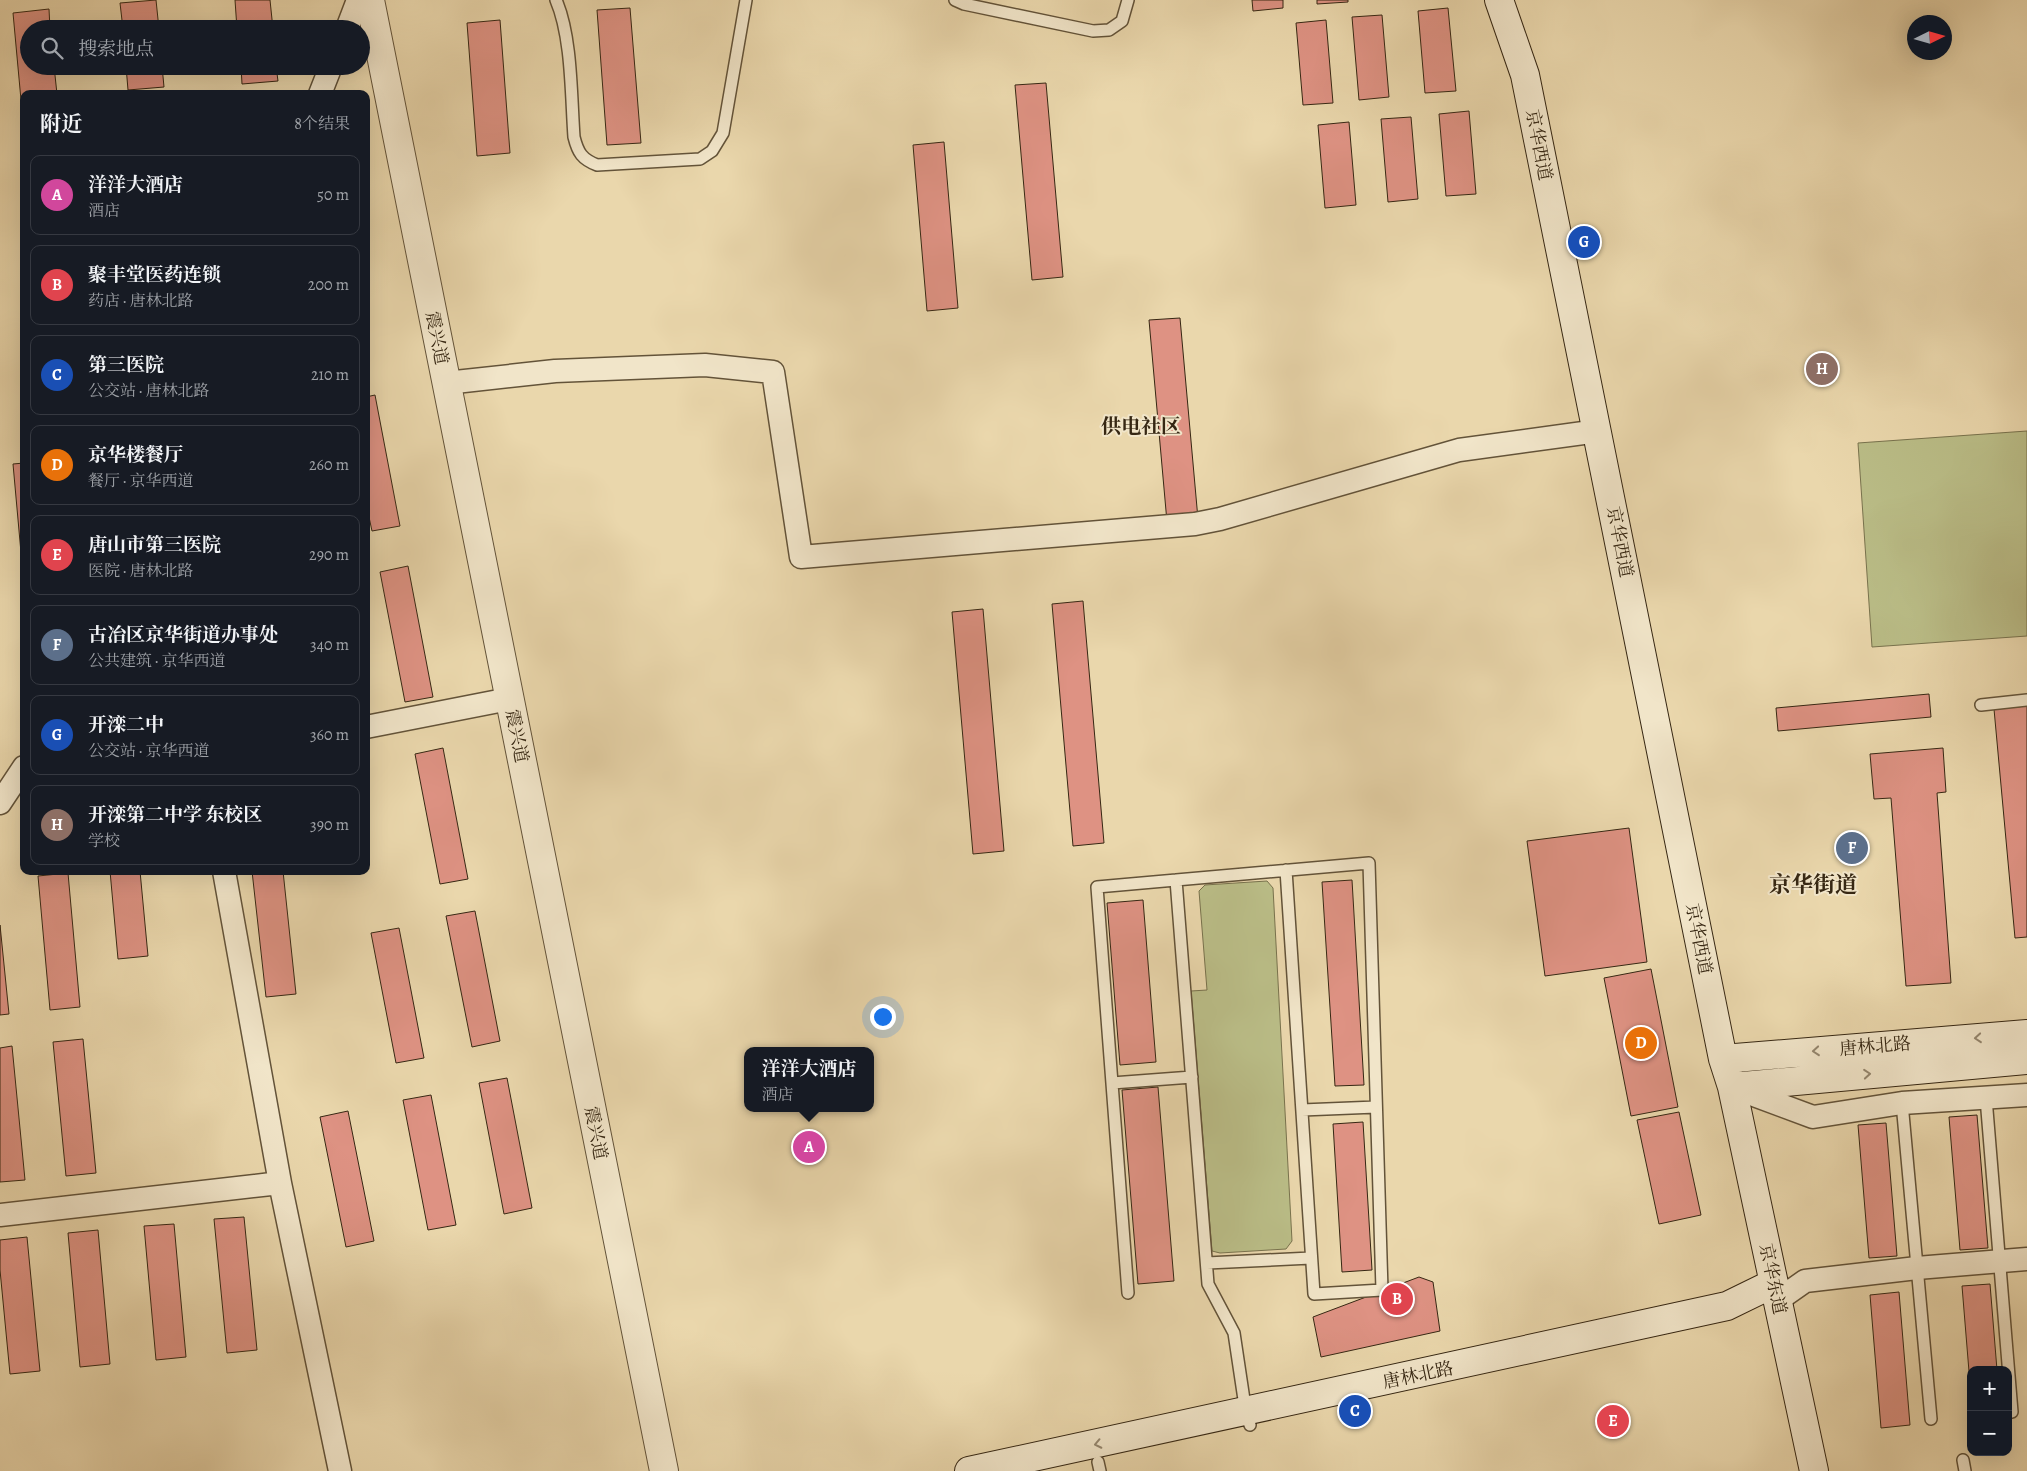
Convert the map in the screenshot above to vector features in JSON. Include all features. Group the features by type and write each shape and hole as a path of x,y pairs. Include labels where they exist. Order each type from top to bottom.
{"main road":[{"name":"震兴道","path":"370,0 664,1471"},
{"name":"京华西道","path":"1499,0 1525,75 1722,1059 1732,1086"},
{"name":"唐林北路","path":"1722,1059 2027,1034"},
{"name":"唐林北路","path":"1732,1086 2027,1060"},
{"name":"京华东道","path":"1732,1086 1814,1471"},
{"name":"唐林北路","path":"969,1471 1248,1419 1738,1322 1776,1291"},
{"name":"唐林北路","path":"1058,1471 1099,1467 1248,1419"}],"street":[{"path":"350,20 358,0"},
{"path":"322,90 328,75"},
{"path":"446,383 555,371 705,365 773,372 801,557 1195,524 1220,519 1459,450 1598,432"},
{"path":"370,726 509,699"},
{"path":"0,803 20,773"},
{"path":"225,875 280,1183 340,1471"},
{"path":"1732,1086 1813,1117 1902,1103 2027,1095"},
{"path":"0,1215 280,1183"},
{"path":"1776,1291 1805,1281 1917,1268 2027,1259"}],"lane":[{"path":"556,0 562,14 566,38 574,138 577,151 585,160 597,165 700,159 712,151 723,134 746,0"},
{"path":"956,0 964,4 1093,31 1109,30 1122,22 1128,0"},
{"path":"1981,704 2027,700"},
{"path":"1128,1293 1097,887 1286,870 1369,863 1382,1290 1314,1294 1286,870"},
{"path":"1176,880 1208,1284 1234,1333 1248,1419"},
{"path":"1112,1083 1192,1077"},
{"path":"1986,1098 2012,1411"},
{"path":"1902,1103 1931,1419"},
{"path":"1302,1110 1376,1107"},
{"path":"1206,1263 1311,1258"}],"green space":[{"path":"2027,431 2027,636 1872,647 1858,443"},
{"path":"1267,881 1273,888 1292,1241 1286,1249 1220,1253 1212,1251 1191,991 1207,990 1199,891 1205,885"}],"building":[{"path":"156,0 158,20 122,20 120,3"},
{"path":"235,0 270,0 272,20 236,20"},
{"path":"1252,0 1283,0 1283,8 1253,11"},
{"path":"1317,0 1348,0 1348,2 1317,4"},
{"path":"630,8 641,143 607,145 597,10"},
{"path":"1448,8 1456,91 1425,93 1418,11"},
{"path":"49,9 50,20 20,20 20,75 55,75 57,90 20,90 13,13"},
{"path":"1382,15 1389,97 1359,100 1352,17"},
{"path":"500,20 510,153 477,156 467,23"},
{"path":"1326,20 1333,103 1303,105 1296,23"},
{"path":"127,75 163,75 164,87 128,90"},
{"path":"242,75 277,75 278,81 242,84"},
{"path":"1046,83 1063,277 1032,280 1015,85"},
{"path":"1469,111 1476,194 1446,196 1439,114"},
{"path":"1411,117 1418,199 1388,202 1381,119"},
{"path":"1349,122 1356,205 1325,208 1318,125"},
{"path":"944,142 958,308 927,311 913,145"},
{"path":"1180,318 1198,519 1167,522 1149,320"},
{"path":"375,395 400,526 372,531 370,522 370,396"},
{"path":"20,463 20,542 13,464"},
{"path":"408,566 433,697 405,702 380,572"},
{"path":"1083,601 1104,843 1073,846 1052,604"},
{"path":"983,609 1004,851 973,854 952,612"},
{"path":"1929,694 1931,717 1778,731 1776,708"},
{"path":"2027,706 2027,937 2015,938 1994,709"},
{"path":"443,748 468,879 440,884 415,754"},
{"path":"1943,748 1946,792 1937,793 1951,983 1906,986 1891,798 1874,799 1870,754"},
{"path":"1629,828 1647,962 1545,976 1527,841"},
{"path":"68,875 80,1007 50,1010 38,876"},
{"path":"110,875 140,875 148,956 118,959"},
{"path":"252,875 283,875 296,994 266,997"},
{"path":"1352,880 1364,1085 1335,1086 1322,882"},
{"path":"1143,900 1156,1062 1120,1065 1107,903"},
{"path":"475,911 500,1041 472,1047 446,916"},
{"path":"0,925 9,1014 0,1015"},
{"path":"399,928 424,1058 396,1063 371,933"},
{"path":"1651,969 1678,1107 1631,1116 1604,978"},
{"path":"83,1039 96,1173 66,1176 53,1042"},
{"path":"12,1046 25,1180 0,1182 0,1048"},
{"path":"507,1078 532,1208 504,1214 479,1083"},
{"path":"1158,1087 1174,1281 1138,1284 1122,1090"},
{"path":"431,1095 456,1225 428,1230 403,1100"},
{"path":"348,1111 374,1241 346,1247 320,1117"},
{"path":"1679,1112 1701,1215 1659,1224 1637,1120"},
{"path":"1977,1115 1988,1248 1960,1250 1949,1117"},
{"path":"1363,1122 1372,1270 1342,1272 1333,1124"},
{"path":"1886,1123 1897,1256 1869,1258 1858,1125"},
{"path":"244,1217 257,1350 227,1353 214,1219"},
{"path":"174,1224 186,1357 156,1360 144,1226"},
{"path":"98,1230 110,1364 80,1367 68,1233"},
{"path":"27,1237 40,1371 10,1374 0,1270 0,1240"},
{"path":"1419,1277 1433,1282 1440,1331 1321,1357 1313,1317"},
{"path":"1990,1284 1997,1366 1969,1366 1962,1286"},
{"path":"1899,1292 1910,1425 1881,1428 1870,1295"}],"place":[{"name":"开滦二中","path":"1584,242"},
{"name":"开滦第二中学 东校区","path":"1822,369"},
{"name":"古冶区京华街道办事处","path":"1852,848"},
{"name":"京华楼餐厅","path":"1641,1043"},
{"name":"洋洋大酒店","path":"809,1147"},
{"name":"聚丰堂医药连锁","path":"1397,1299"},
{"name":"第三医院","path":"1355,1411"},
{"name":"唐山市第三医院","path":"1613,1421"}],"district":[{"name":"供电社区","path":"1141,426"},
{"name":"京华街道","path":"1813,884"}]}
